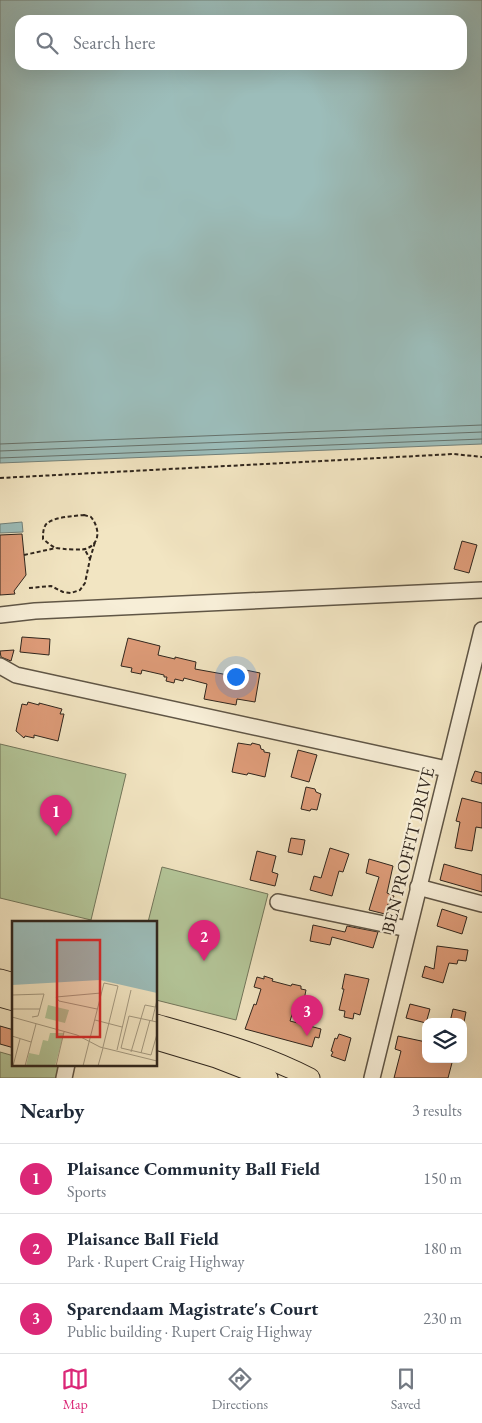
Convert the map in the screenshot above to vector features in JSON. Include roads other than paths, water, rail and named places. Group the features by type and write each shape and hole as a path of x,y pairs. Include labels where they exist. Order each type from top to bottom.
{"main road":[{"path":"158,1025 249,1051 310,1078"},
{"path":"158,1041 216,1058 268,1078"}],"street":[{"path":"0,615 36,611 482,590"},
{"name":"BEN PROFFIT DRIVE","path":"372,1078 482,630"},
{"path":"0,666 16,675 448,769"},
{"path":"418,887 482,904"},
{"path":"278,902 408,929"}],"water":[{"path":"0,0 482,0 482,444 0,463"},
{"path":"22,522 23,532 0,533 0,524"}],"place":[{"name":"Plaisance Community Ball Field","path":"56,836"},
{"name":"Plaisance Ball Field","path":"204,961"},
{"name":"Sparendaam Magistrate's Court","path":"307,1036"}]}
